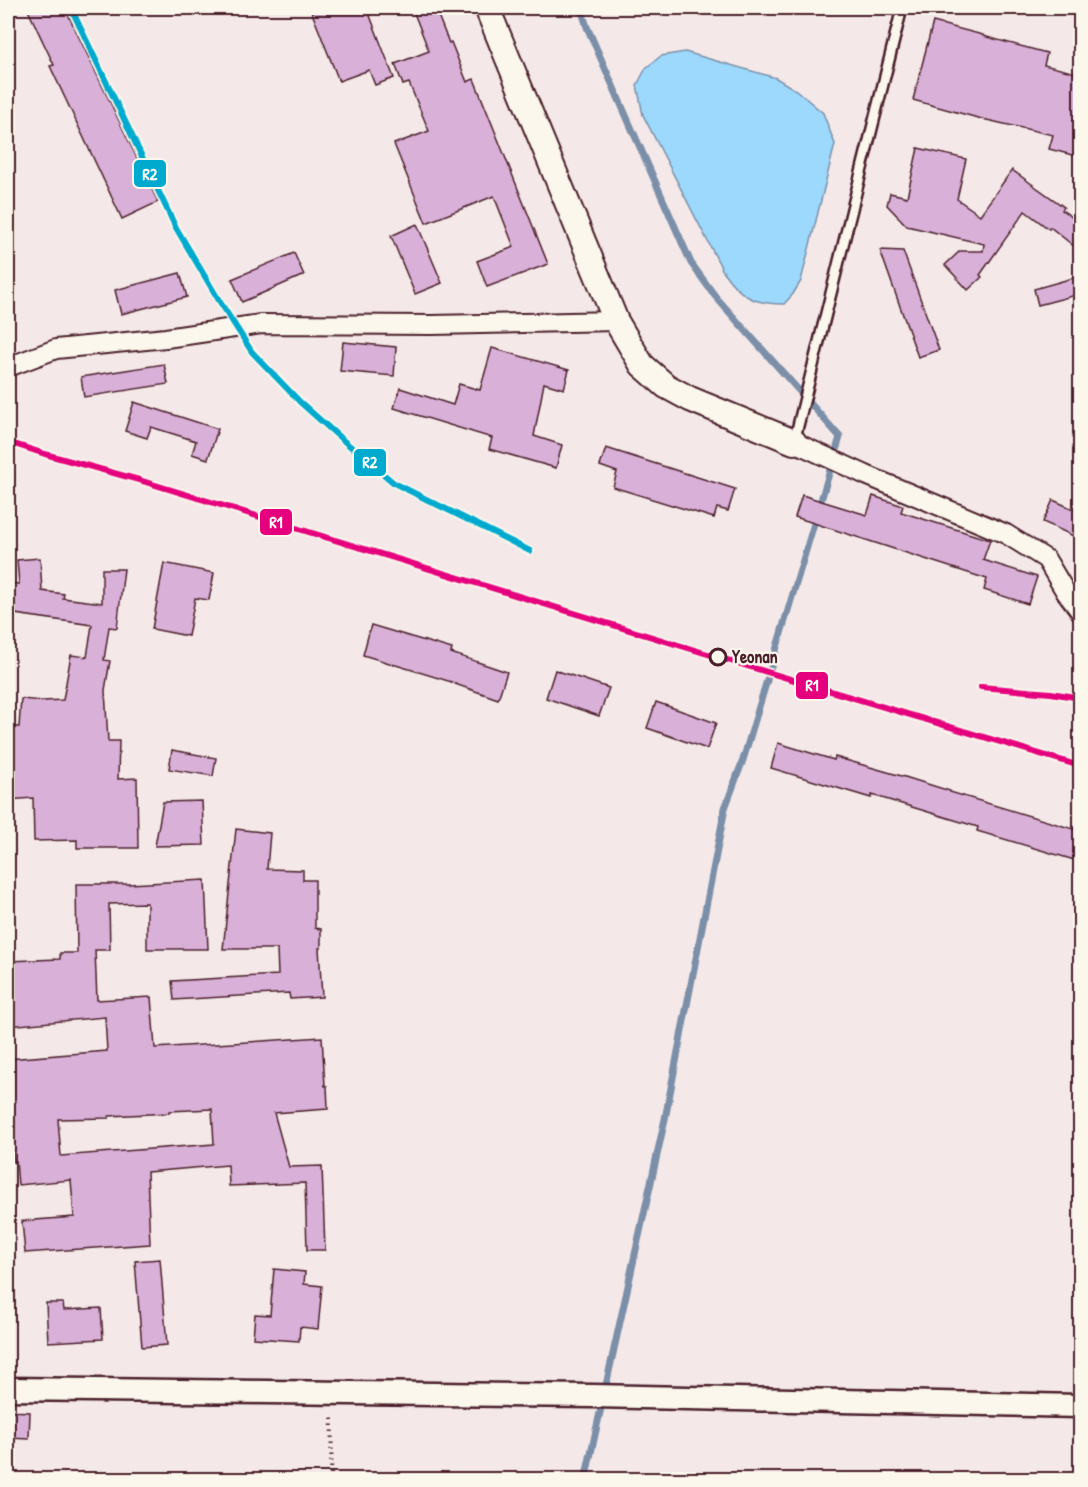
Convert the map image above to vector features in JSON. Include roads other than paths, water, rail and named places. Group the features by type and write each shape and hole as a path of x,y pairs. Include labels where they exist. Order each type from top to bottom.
{"main road":[{"path":"487,8 616,321 642,365 666,386 690,399 794,442"}],"street":[{"path":"8,368 56,349 166,338 261,324 432,325 616,321"},
{"path":"794,442 1006,534 1046,560 1080,611"},
{"path":"8,1389 605,1396 1080,1406"}],"lane":[{"path":"794,442 902,8"}],"water":[{"path":"685,52 776,78 796,90 823,113 835,144 801,281 784,304 764,303 749,298 736,288 724,273 643,115 637,85 646,68 661,56"}],"waterway":[{"path":"581,8 587,27 691,263 715,296 840,437 743,760 725,808 665,1119 585,1480"}],"place":[{"name":"Yeonan","path":"718,657"}]}
